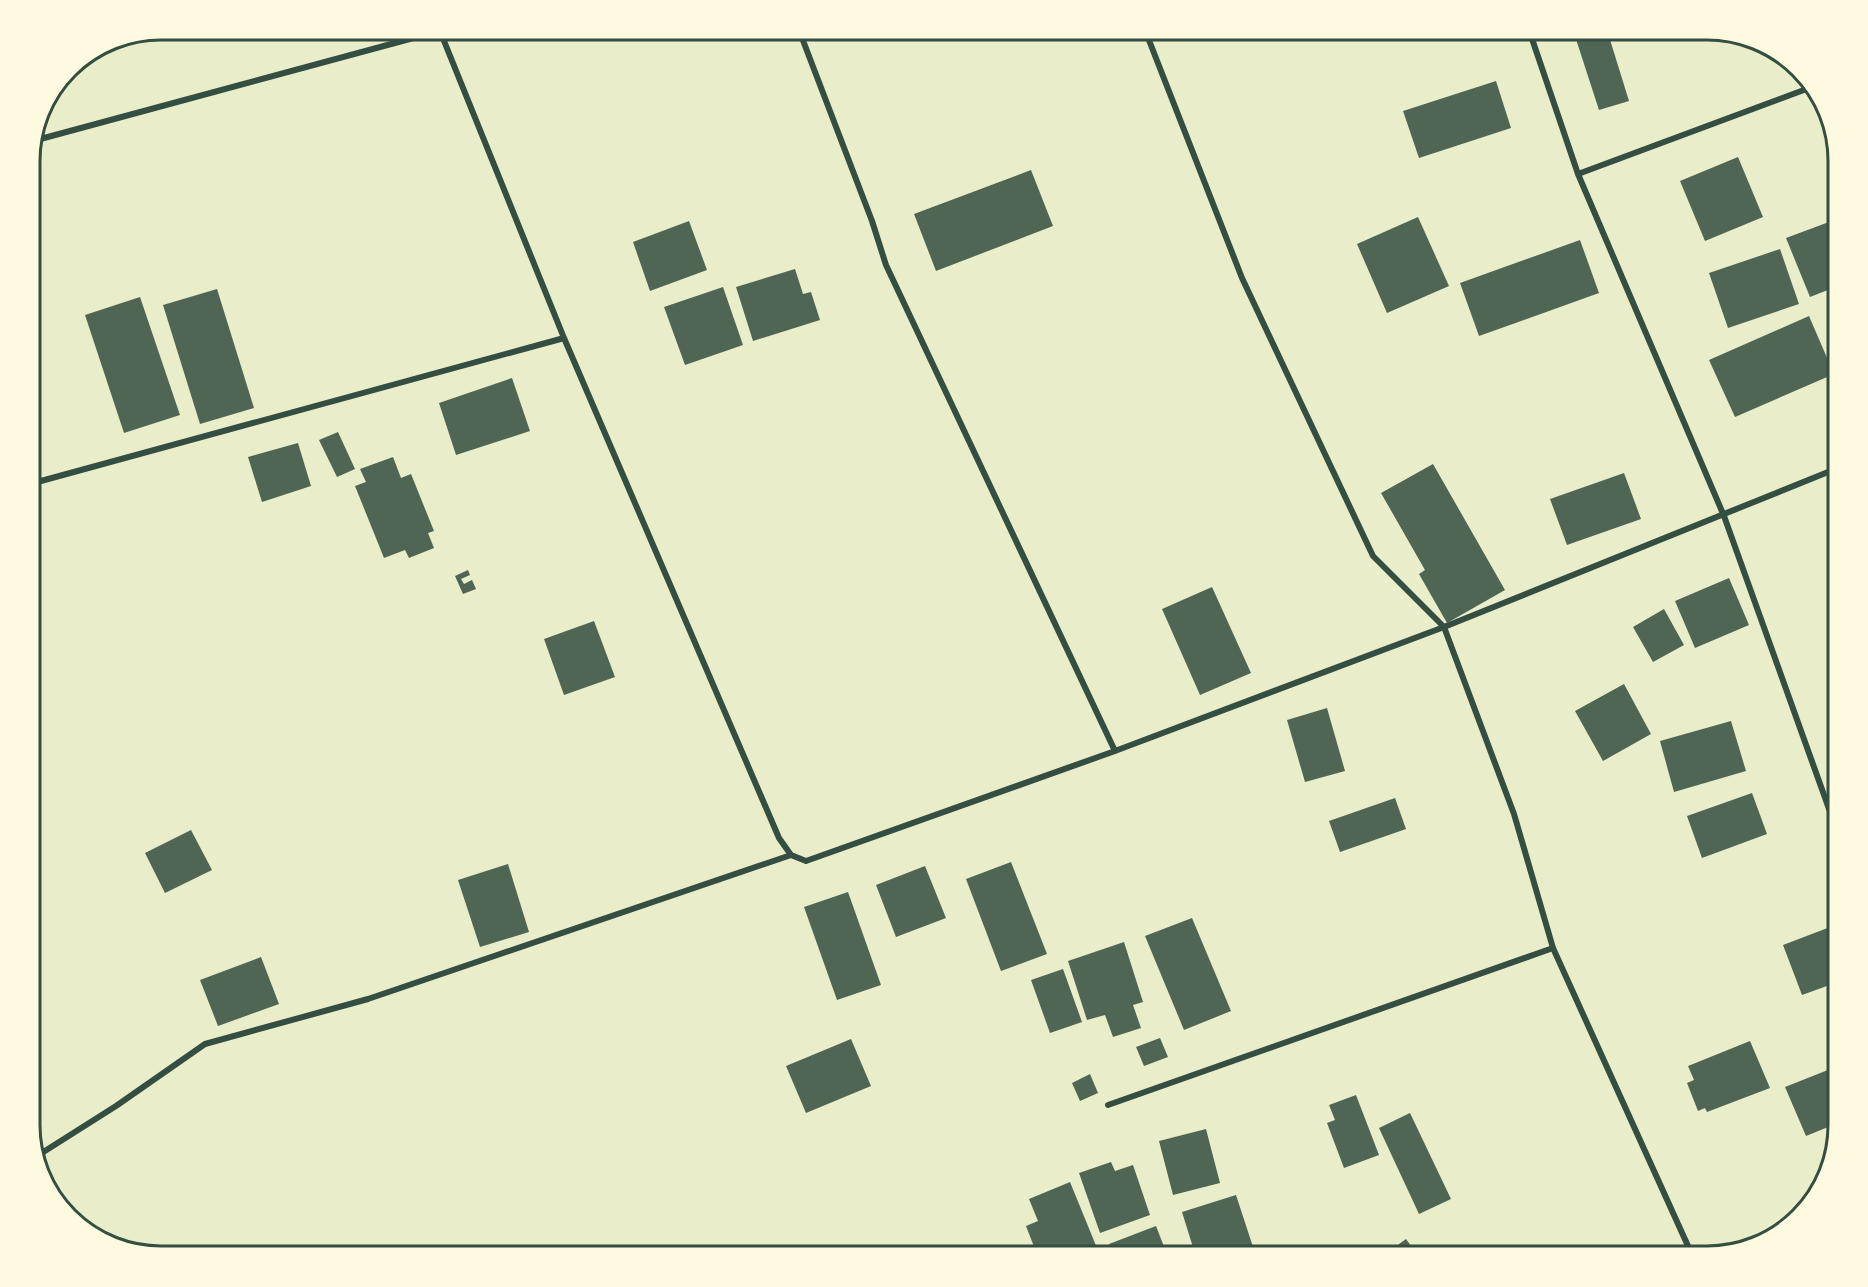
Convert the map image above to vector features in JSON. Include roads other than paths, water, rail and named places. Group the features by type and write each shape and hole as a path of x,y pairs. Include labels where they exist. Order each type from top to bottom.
{"street":[{"path":"43,138 404,40"},
{"path":"445,40 564,338 779,838 791,855 806,861 1115,751 1444,627 1828,472"},
{"path":"803,40 872,220 886,265 1115,751"},
{"path":"1149,40 1242,278 1373,556 1444,627 1514,814 1552,948 1688,1246"},
{"path":"1531,40 1578,174 1724,516 1828,806"},
{"path":"1578,174 1804,90"},
{"path":"41,481 564,338"},
{"path":"44,1152 116,1106 205,1044 368,999 791,855"},
{"path":"1108,1105 1552,948"}]}
